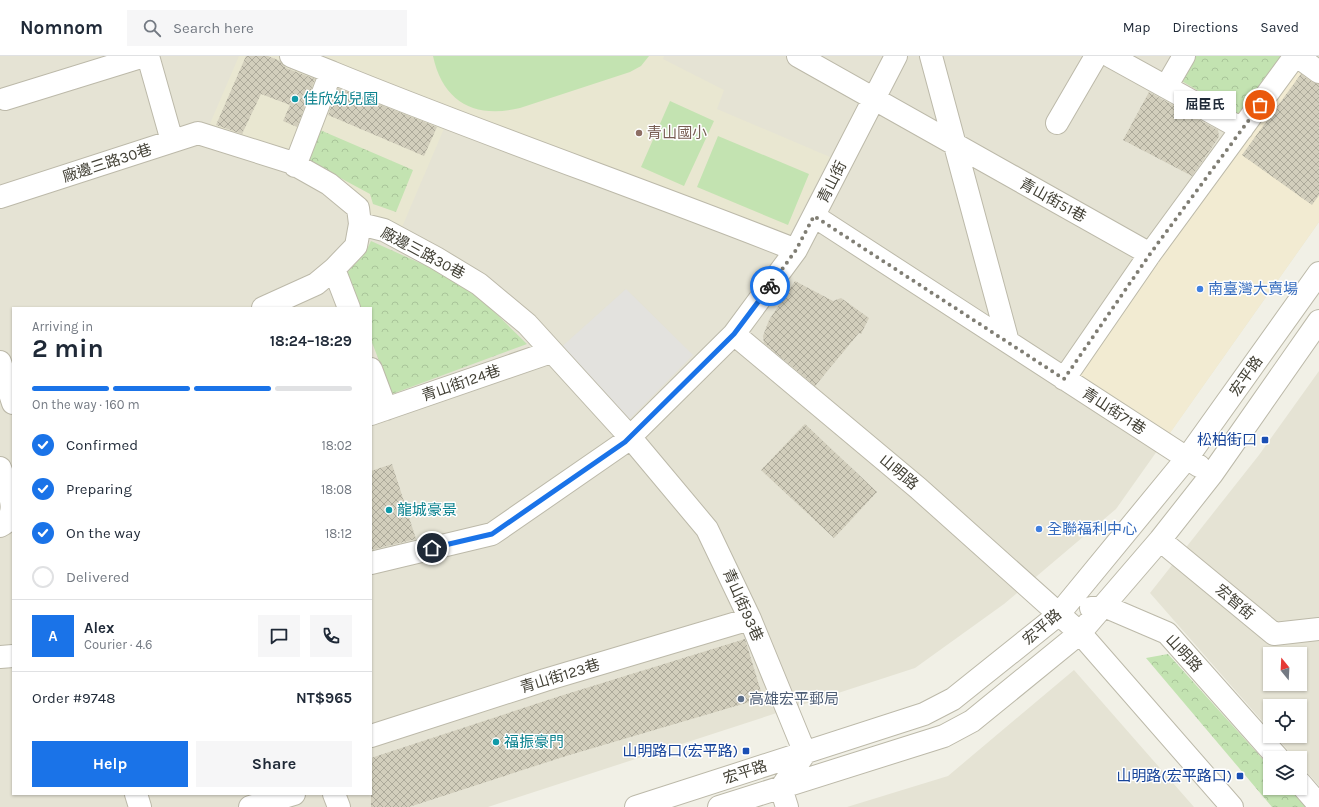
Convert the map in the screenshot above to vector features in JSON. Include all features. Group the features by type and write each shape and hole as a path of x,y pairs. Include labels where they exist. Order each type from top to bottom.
{"street":[{"path":"5,100 144,56"},
{"path":"148,56 172,141"},
{"path":"291,56 454,122 707,215 796,250"},
{"name":"青山街51巷","path":"798,56 955,146 1150,254"},
{"name":"青山街","path":"372,563 492,534 630,437 734,334 796,250 896,56"},
{"path":"931,56 1008,342"},
{"path":"1057,123 1096,56"},
{"path":"1110,56 1242,129"},
{"path":"1166,87 1184,56"},
{"path":"1064,379 1150,254 1296,56 1319,72"},
{"path":"295,166 331,72"},
{"name":"廠邊三路30巷","path":"0,197 198,133 263,153 295,166 329,184 358,208 360,224 384,230 436,258 479,284 527,324 630,437"},
{"name":"青山街71巷","path":"814,216 1212,474"},
{"path":"265,307 316,284 334,269 356,246 360,224"},
{"path":"334,269 348,307"},
{"name":"宏平路","path":"636,807 924,714 953,700 1058,615 1187,458 1319,272"},
{"name":"宏平路","path":"719,807 784,797 944,736 972,721 1080,633 1104,606 1160,540 1212,474 1319,321"},
{"name":"山明路","path":"734,334 918,488 1058,615 1080,633 1232,807"},
{"name":"青山街124巷","path":"378,412 552,352"},
{"path":"0,362 12,397"},
{"path":"372,375 378,412"},
{"name":"青山街93巷","path":"630,437 707,529 750,619 805,753"},
{"path":"0,468 12,504"},
{"path":"0,526 9,519 12,510"},
{"name":"宏智街","path":"1160,540 1274,634 1319,629"},
{"path":"1058,615 1104,606"},
{"name":"山明路","path":"1104,606 1168,633 1272,751"},
{"name":"青山街123巷","path":"372,736 545,680 750,619"},
{"path":"0,657 12,656"},
{"path":"784,797 805,753"},
{"path":"1307,791 1319,805"},
{"path":"136,795 140,807"},
{"path":"250,807 291,795"},
{"path":"334,795 339,807"}],"shaded area":[{"path":"0,56 1319,56 1319,222 1116,509 1004,604 915,668 488,807 0,807"},
{"path":"239,56 284,56 446,124 402,227 366,212 362,201 206,133"},
{"name":"青山國小","path":"314,56 664,56 663,59 724,90 717,109 830,157 788,238"},
{"path":"1295,56 1319,72 1319,222 1163,443 1064,379"},
{"path":"626,289 693,355 627,422 557,351"},
{"path":"1319,371 1319,786 1307,772 1307,751 1289,751 1281,743 1307,743 1307,699 1263,699 1263,722 1150,593 1259,455"},
{"path":"1074,670 1194,807 847,807 948,776"}],"green space":[{"path":"433,56 649,56 641,66 630,72 520,108 504,111 489,111 476,109 464,104 453,96 445,86 438,72"},
{"path":"1187,56 1287,56 1244,118 1175,77"},
{"path":"670,101 714,121 684,186 641,167"},
{"path":"320,130 413,170 396,212 373,204 370,194 307,160"},
{"path":"718,136 809,174 788,225 697,187"},
{"path":"371,241 440,272 478,296 527,344 392,394 372,343 372,307 359,307 346,274 365,253"},
{"path":"1168,654 1263,759 1263,795 1295,795 1306,807 1272,807 1146,658"}],"building":[{"name":"佳欣幼兒園","path":"246,56 268,56 280,61 286,68 315,79 297,127 283,121 290,105 261,94 242,134 216,125"},
{"path":"1301,74 1312,82 1319,84 1319,195 1312,205 1242,155"},
{"name":"佳欣幼兒園","path":"338,88 437,127 424,156 328,115"},
{"path":"1149,92 1218,130 1219,137 1192,176 1123,140"},
{"path":"795,281 833,301 841,298 869,318 861,334 859,333 815,386 764,343 763,336 769,320"},
{"path":"805,424 877,492 834,538 761,470"},
{"name":"龍城豪景","path":"392,464 416,539 372,550 372,471"},
{"path":"745,639 763,698 566,756 409,807 371,807 372,758 557,697"}],"way so far":[{"path":"770,286 796,250 814,216 1064,379 1150,254 1260,105"}],"place":[{"name":"佳欣幼兒園","path":"295,99"},
{"name":"屈臣氏","path":"1260,105"},
{"name":"青山國小","path":"639,133"},
{"name":"南臺灣大賣場","path":"1200,289"},
{"name":"松柏街口","path":"1265,440"},
{"name":"龍城豪景","path":"389,510"},
{"name":"全聯福利中心","path":"1039,529"},
{"name":"高雄宏平郵局","path":"741,699"},
{"name":"福振豪門","path":"496,742"},
{"name":"山明路口(宏平路)","path":"746,751"},
{"name":"山明路(宏平路口)","path":"1240,776"}],"route":[{"path":"432,548 492,534 625,442 734,334 770,286"}]}
